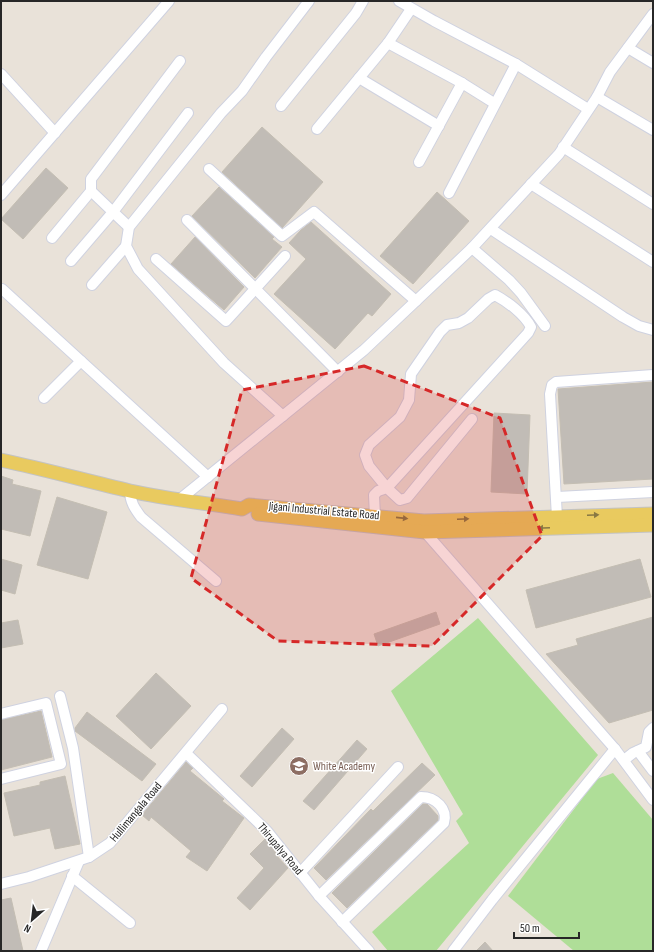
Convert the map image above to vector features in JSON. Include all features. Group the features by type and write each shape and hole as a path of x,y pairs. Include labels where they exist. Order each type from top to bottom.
{"main road":[{"name":"Jigani Industrial Estate Road","path":"1,460 46,469 130,491 242,509 248,513 265,515 424,526 653,525"},
{"name":"Jigani Industrial Estate Road","path":"242,509 249,505 375,516 424,526 557,517 653,514"}],"street":[{"path":"1,195 169,1"},
{"path":"92,285 126,246 129,227 221,114 242,91 309,1"},
{"path":"281,106 356,13 363,1"},
{"path":"399,1 411,9 516,64 588,109"},
{"path":"317,129 388,43 411,9"},
{"path":"179,500 364,350 491,229 558,154 597,97 610,72 653,14"},
{"path":"388,43 462,83 494,103"},
{"path":"628,48 653,63"},
{"path":"52,238 91,191 91,179 180,61"},
{"path":"449,192 494,103 516,64"},
{"path":"1,74 55,134"},
{"path":"359,78 439,126"},
{"path":"419,162 462,83"},
{"path":"597,97 653,130"},
{"path":"71,261 113,212 188,113"},
{"path":"563,147 653,204"},
{"path":"209,169 282,236 314,212 416,301"},
{"path":"531,184 653,262"},
{"path":"91,191 129,227"},
{"path":"187,220 338,372"},
{"path":"491,229 623,318 639,326 653,330"},
{"path":"126,246 138,269 224,363 283,416"},
{"path":"472,248 513,284 546,326"},
{"path":"156,259 225,321 285,256"},
{"path":"2,289 208,477"},
{"path":"375,516 374,495 378,491 387,488 528,333 531,327 528,321 504,300 495,295 488,299 468,318 459,323 447,325 440,332 411,374 409,400 400,417 369,445 365,455 369,466 387,488 400,500 407,498 472,419"},
{"path":"44,398 81,361"},
{"path":"557,517 550,394 552,385 556,382 653,375"},
{"path":"130,491 130,497 134,508 141,517 216,581"},
{"path":"557,497 653,492"},
{"path":"424,526 615,749 653,800"},
{"path":"60,696 73,748 89,858"},
{"path":"1,714 46,703 60,764 1,779"},
{"name":"Hullimangala Road","path":"1,884 29,877 89,858 110,843 222,708"},
{"path":"624,760 646,747 650,732 653,728"},
{"path":"453,951 497,894 615,749"},
{"path":"638,751 653,770"},
{"name":"Thirupalya Road","path":"186,753 267,831 319,896 368,951"},
{"path":"300,873 398,767"},
{"path":"319,896 422,797 427,797 434,800 444,810 446,818 444,823 342,922"},
{"path":"41,951 78,861"},
{"path":"72,876 130,922"}],"highlighted area":[{"path":"364,366 500,418 542,536 432,646 278,641 191,578 242,390"}],"green space":[{"path":"478,618 598,755 436,951 388,951 372,932 469,843 456,821 463,814 391,691"},
{"path":"613,773 653,820 653,951 574,951 508,896 597,779"}],"building":[{"path":"262,127 323,182 282,228 222,172"},
{"path":"46,168 68,188 23,239 1,219"},
{"path":"219,187 274,237 272,239 282,247 255,278 192,216"},
{"path":"437,192 469,221 413,284 380,256"},
{"path":"311,222 391,294 372,316 368,313 335,349 274,294 306,259 289,243"},
{"path":"195,237 244,287 224,310 171,264"},
{"path":"653,382 653,479 564,484 558,389"},
{"path":"494,413 530,415 527,494 491,492"},
{"path":"1,476 13,480 12,484 41,491 30,536 1,529"},
{"path":"57,497 107,512 88,579 37,565"},
{"path":"1,559 22,565 15,594 1,590"},
{"path":"640,559 651,597 536,628 526,590"},
{"path":"436,612 440,624 378,646 374,634"},
{"path":"653,617 653,710 609,723 546,654 578,645 576,639"},
{"path":"18,620 23,644 1,648 1,623"},
{"path":"156,673 191,706 151,749 116,716"},
{"path":"41,711 52,757 1,770 1,720"},
{"path":"87,712 156,764 142,781 75,731 75,728"},
{"path":"282,728 294,739 252,787 240,776"},
{"path":"357,740 367,749 314,810 303,801"},
{"path":"186,762 193,768 190,771 224,799 222,801 244,818 207,871 186,857 191,851 151,817 149,821 142,815"},
{"path":"422,763 435,775 326,880 314,868 371,809 373,811"},
{"path":"65,776 80,844 55,849 50,828 14,836 4,793 40,785 40,782"},
{"path":"423,804 427,804 438,816 438,820 347,908 332,893"},
{"path":"265,839 276,853 275,854 288,868 250,910 237,898 264,868 250,854"},
{"path":"11,898 23,951 1,951 1,900"},
{"path":"485,942 493,951 476,951"}],"place":[{"name":"White Academy","path":"299,766"}]}
